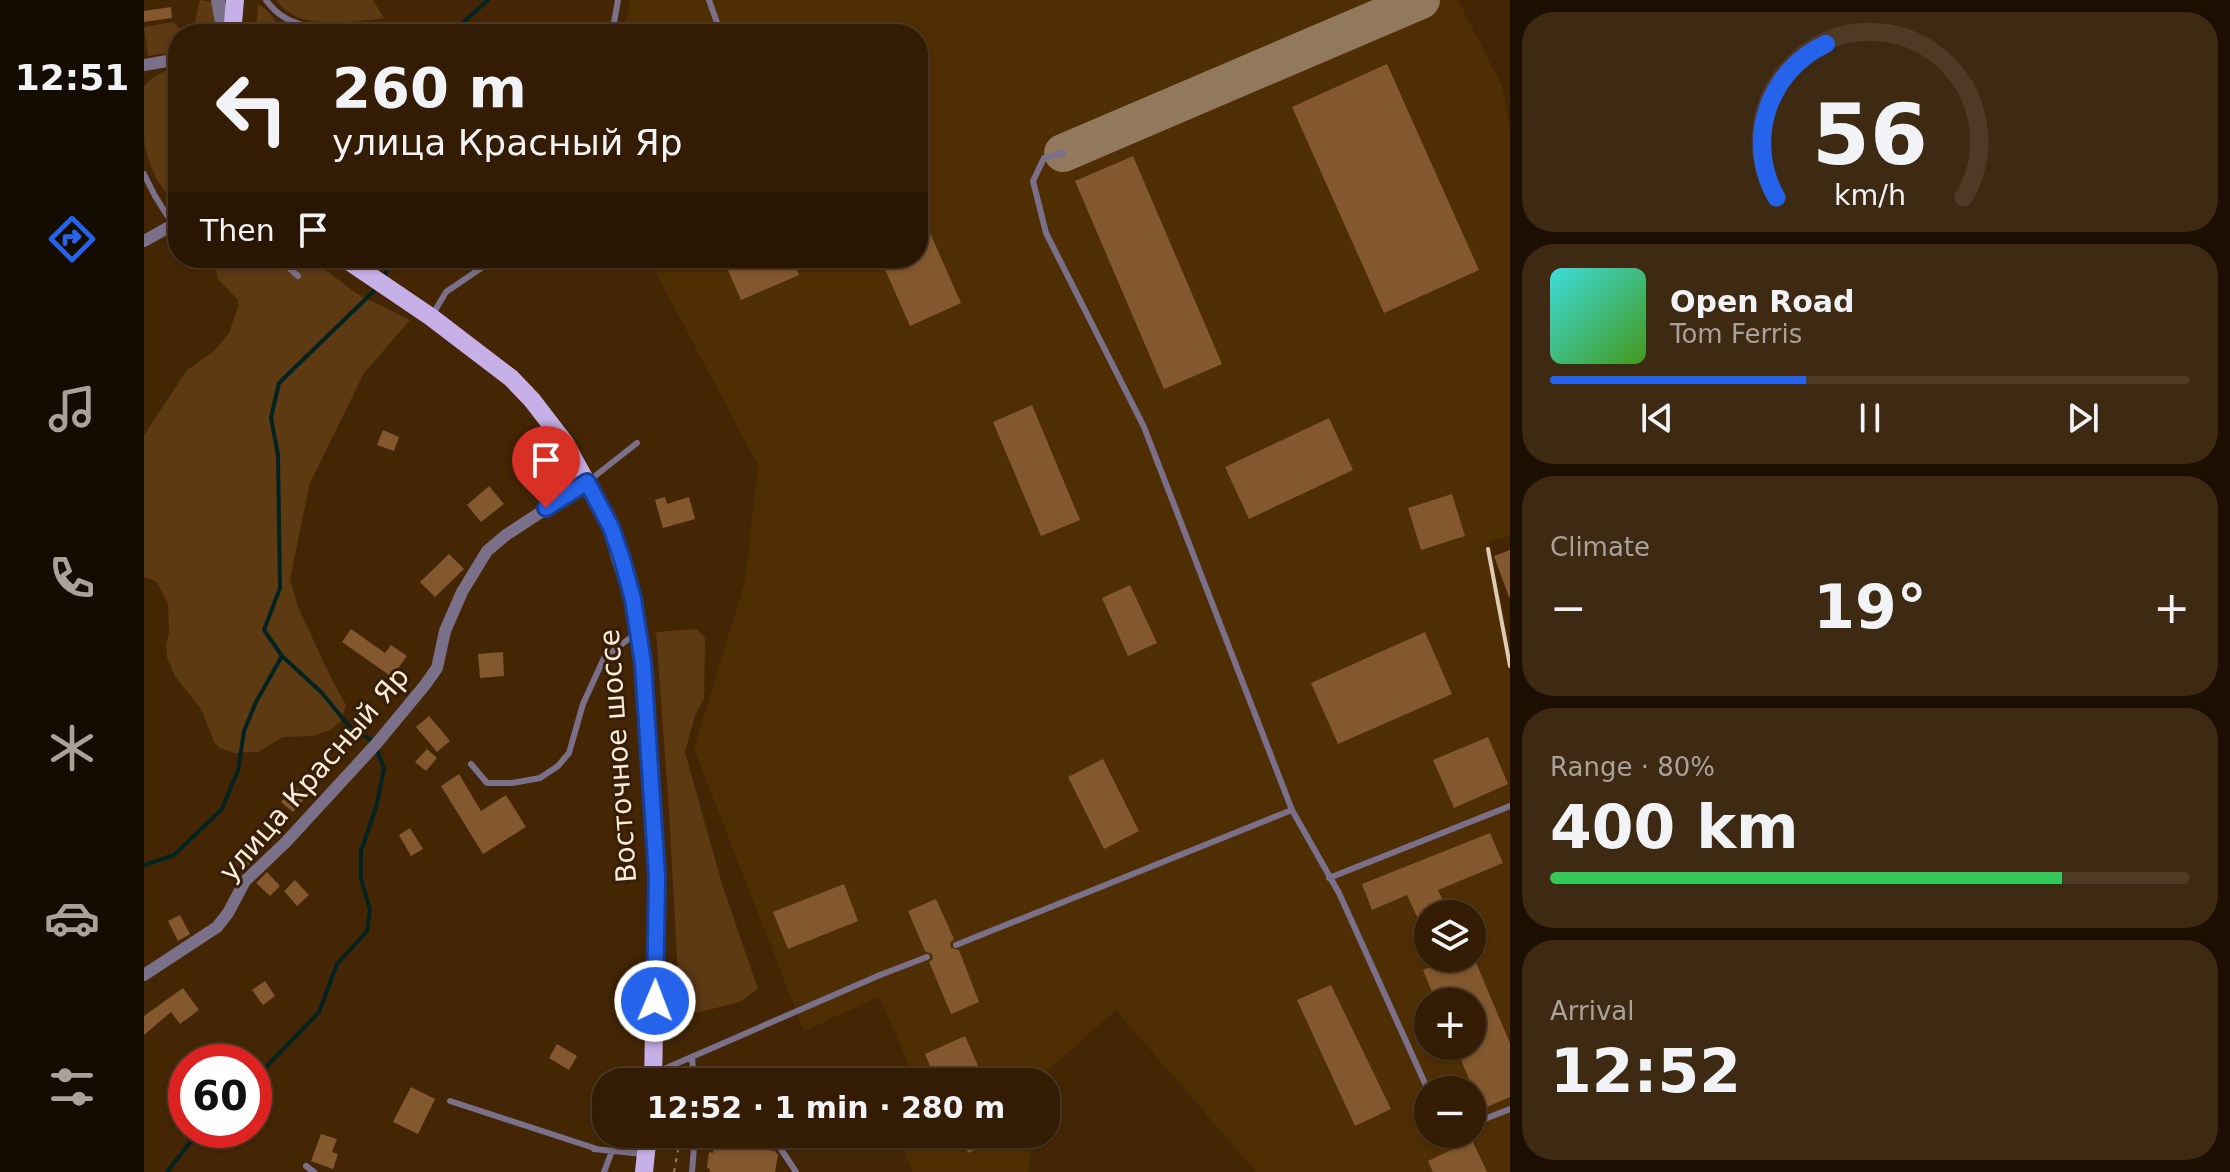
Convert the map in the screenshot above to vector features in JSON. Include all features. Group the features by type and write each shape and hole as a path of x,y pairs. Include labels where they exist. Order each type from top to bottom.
{"main road":[{"path":"233,24 235,0"},
{"name":"Восточное шоссе","path":"358,268 431,317 511,378 551,423 571,452 611,527 633,599 643,663 657,876 653,1068"}],"street":[{"path":"218,0 222,24"},
{"path":"144,65 168,61"},
{"path":"144,241 168,228"},
{"name":"улица Красный Яр","path":"144,975 217,927 245,881 286,842 377,743 425,685 437,668 445,631 462,592 487,551 587,482"}],"lane":[{"path":"266,0 278,14 297,24"},
{"path":"614,24 618,0"},
{"path":"709,0 717,24"},
{"path":"1063,153 1044,158 1033,181 1046,233 1144,427 1292,810 1339,893 1422,1076"},
{"path":"144,174 168,214"},
{"path":"289,268 298,276"},
{"path":"431,317 446,292 481,268"},
{"path":"587,482 637,443"},
{"path":"471,764 487,783 540,778 558,766 569,753 583,704 604,658 638,632"},
{"path":"1329,878 1510,806"},
{"path":"956,945 1292,810"},
{"path":"672,1068 927,957"},
{"path":"692,1057 693,1068"},
{"path":"450,1101 645,1163"},
{"path":"1486,1118 1510,1109"},
{"path":"692,1172 694,1148"},
{"path":"780,1148 796,1172"},
{"path":"604,1172 612,1151"},
{"path":"306,1166 314,1172"}],"path":[{"path":"674,1172 678,1148"}],"shaded area":[{"path":"200,0 213,2 216,24 195,24"},
{"path":"277,0 373,0 384,18 311,21 297,17"},
{"path":"630,0 1458,0 1502,86 1510,124 1510,536 1489,542 1510,648 1510,1172 1256,1172 1116,1010 1051,1068 907,1068 910,1067 879,997 804,1031 694,749 745,581 758,465 653,268 928,268 928,24 626,24"},
{"path":"258,4 276,24 257,24"},
{"path":"173,22 175,24 168,24 168,53 148,56 144,27"},
{"path":"168,70 168,194 154,174 144,137 144,87"},
{"path":"215,268 323,268 359,295 410,320 364,373 310,483 290,579 298,607 346,705 341,721 330,730 313,736 283,737 258,752 235,753 220,748 214,742 201,709 175,676 167,657 168,603 156,581 144,577 144,435 187,370 214,351 229,333 238,300 218,279"},
{"path":"697,629 705,638 704,698 695,716 685,752 722,884 758,989 740,1002 680,1014 656,632"},
{"path":"903,1148 1030,1148 1029,1172 913,1172"}],"building":[{"path":"171,7 172,18 144,22 144,11"},
{"path":"1387,64 1479,270 1384,313 1292,107"},
{"path":"1133,156 1222,364 1164,389 1075,181"},
{"path":"928,229 961,303 910,326 884,268 928,268"},
{"path":"796,268 799,275 741,300 728,270"},
{"path":"1032,405 1080,520 1041,536 993,422"},
{"path":"1329,418 1353,470 1249,519 1225,467"},
{"path":"383,430 399,437 394,451 377,445"},
{"path":"489,486 504,504 481,522 467,505"},
{"path":"1452,494 1465,536 1421,550 1408,508"},
{"path":"665,497 667,504 689,497 695,519 663,528 655,500"},
{"path":"1510,550 1510,597 1509,597 1494,556"},
{"path":"449,554 464,569 435,597 420,582"},
{"path":"1130,585 1157,643 1128,656 1102,598"},
{"path":"351,629 385,653 391,645 407,656 392,677 342,642"},
{"path":"1425,632 1452,694 1338,744 1311,683"},
{"path":"503,652 504,676 480,678 478,654"},
{"path":"429,716 450,741 437,752 416,727"},
{"path":"1488,737 1508,784 1454,808 1433,760"},
{"path":"427,749 437,758 426,771 415,762"},
{"path":"1103,759 1139,831 1104,849 1068,777"},
{"path":"459,774 481,811 506,795 526,827 483,854 441,786"},
{"path":"294,787 306,797 293,812 281,802"},
{"path":"410,828 423,849 411,856 399,835"},
{"path":"1490,833 1503,863 1438,890 1442,900 1414,900 1414,910 1407,895 1372,910 1362,884"},
{"path":"250,848 258,856 243,870 235,862"},
{"path":"267,872 280,886 270,896 256,883"},
{"path":"295,880 309,895 297,906 284,891"},
{"path":"844,884 858,921 788,949 773,912"},
{"path":"936,899 954,939 950,943 951,948 959,950 979,1002 951,1014 929,962 933,959 932,954 925,951 908,911"},
{"path":"180,915 190,934 178,941 168,921"},
{"path":"1424,972 1480,972 1510,1043 1510,1097 1486,1107 1486,1076 1468,1076 1461,1060 1486,1060 1486,988 1430,988"},
{"path":"265,981 275,996 263,1005 252,990"},
{"path":"1331,985 1391,1109 1355,1126 1297,1000"},
{"path":"183,988 199,1010 180,1024 171,1012 144,1035 144,1016"},
{"path":"965,1036 979,1068 931,1068 925,1054"},
{"path":"557,1044 577,1056 569,1070 549,1058"},
{"path":"411,1087 435,1099 418,1134 393,1122"},
{"path":"321,1134 337,1139 332,1152 338,1154 333,1169 311,1161"},
{"path":"713,1148 768,1148 778,1155 775,1172 710,1172 707,1168 709,1152 713,1153"},
{"path":"1455,1148 1476,1148 1487,1172 1433,1172 1428,1161"}],"waterway":[{"path":"461,24 488,0"},
{"path":"383,278 388,268"},
{"path":"144,865 174,855 222,809 238,770 244,731 256,702 282,656 264,630 280,588 278,455 271,418 279,383 379,286"},
{"path":"282,656 321,692 349,726 374,742"},
{"path":"272,1061 319,1012 337,964 367,931 370,910 361,879 361,851 376,807 384,769 377,750"},
{"path":"167,1172 186,1148"}],"taxiway":[{"path":"1063,153 1421,0"}],"railway":[{"path":"1488,549 1510,666"}],"route":[{"path":"546,508 587,482 611,527 633,599 643,663 657,876 655,1001"}]}
